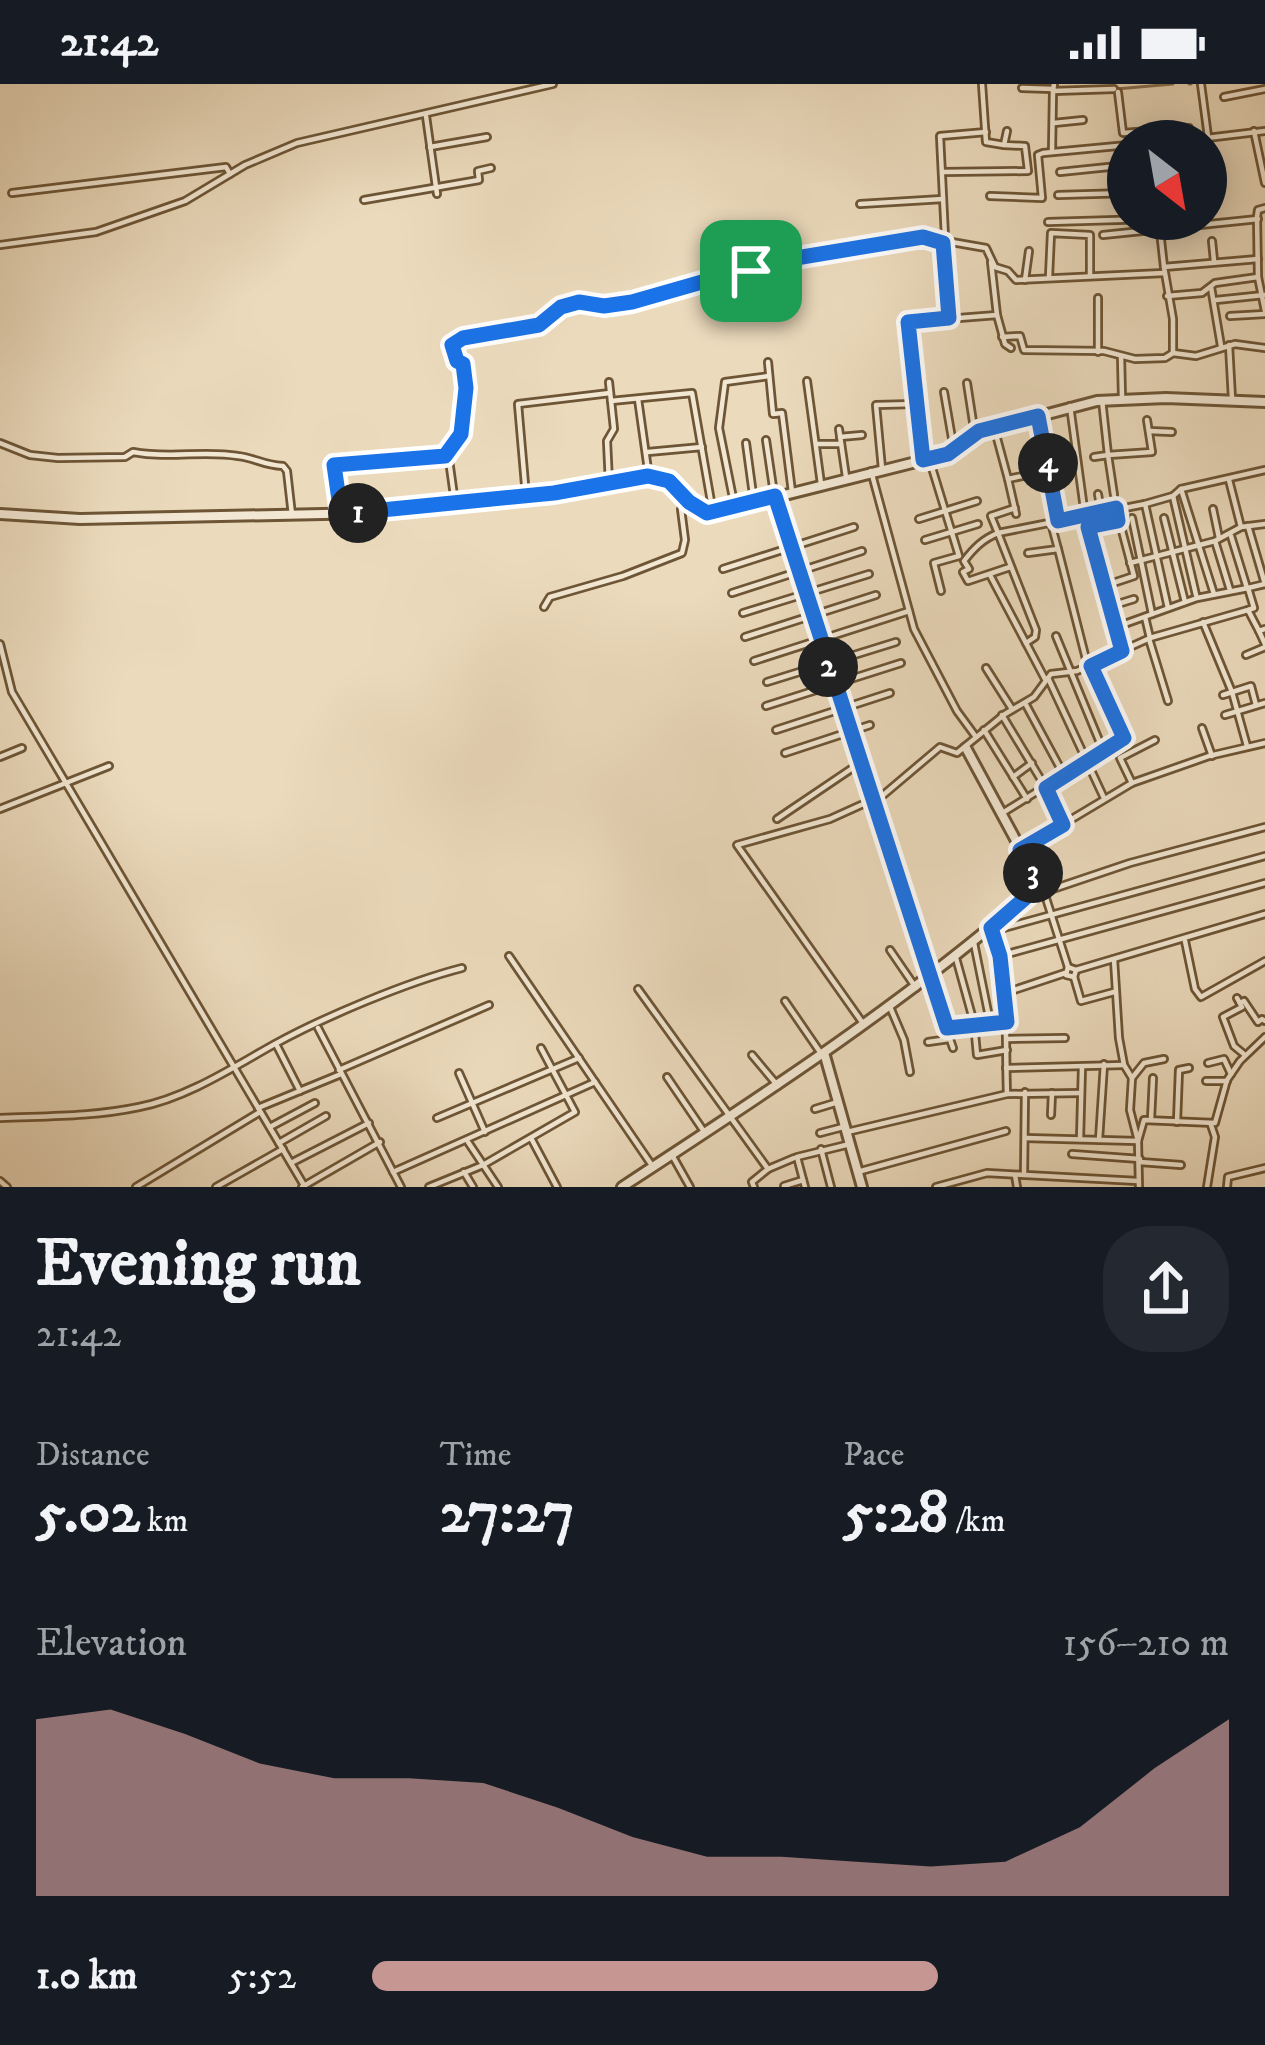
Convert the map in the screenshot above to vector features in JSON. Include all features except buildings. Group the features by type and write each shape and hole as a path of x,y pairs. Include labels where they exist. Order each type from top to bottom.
{"street":[{"path":"0,245 96,232 185,201 298,143 553,84"},
{"path":"943,172 1028,171 1025,146 988,144 982,84"},
{"path":"1201,84 1206,120"},
{"path":"1022,88 1116,90 1121,120"},
{"path":"1052,151 1053,88"},
{"path":"1223,97 1265,89"},
{"path":"426,116 436,191"},
{"path":"1054,123 1083,120"},
{"path":"1004,145 1007,131"},
{"path":"1254,131 1265,183"},
{"path":"1227,135 1265,131"},
{"path":"949,318 940,136 986,132"},
{"path":"430,147 488,137"},
{"path":"990,196 1042,198 1039,155 1107,147"},
{"path":"13,193 226,167 230,174"},
{"path":"1060,172 1107,168"},
{"path":"364,200 436,191 479,180 478,171 491,169"},
{"path":"1058,195 1107,192"},
{"path":"860,204 943,199"},
{"path":"1230,316 1265,312 1258,277 1258,210 1265,208"},
{"path":"1227,223 1258,219"},
{"path":"1048,222 1107,220"},
{"path":"1048,277 1051,233 1090,235 1090,276"},
{"path":"1103,235 1107,235"},
{"path":"445,456 462,427 465,371 452,345 463,338 539,325 561,307 579,302 604,306 632,302 772,262 910,238 986,248 1002,337 1011,348"},
{"path":"1161,240 1172,353"},
{"path":"1212,241 1214,262"},
{"path":"1025,280 1029,251"},
{"path":"991,262 1016,280 1260,262"},
{"path":"1167,296 1202,293 1215,283 1258,277"},
{"path":"1211,287 1232,399"},
{"path":"1214,300 1264,295"},
{"path":"1098,298 1098,352"},
{"path":"941,591 934,563 959,556 926,459 908,322 998,315"},
{"path":"1002,337 1020,336 1024,350 1165,358 1172,353 1196,356 1225,346 1265,348"},
{"path":"1120,356 1122,398"},
{"path":"768,362 773,414 782,413 792,492"},
{"path":"735,508 719,428 725,382 769,376"},
{"path":"609,483 608,441 614,429 610,382"},
{"path":"807,382 821,484"},
{"path":"967,383 974,435"},
{"path":"944,392 954,450"},
{"path":"526,496 518,404 692,393 713,513"},
{"path":"0,514 80,518 341,514 526,496 650,477 669,481 699,510 713,513 926,459 954,450 994,427 1070,406 1122,398 1265,402"},
{"path":"638,399 650,477"},
{"path":"1102,400 1114,495"},
{"path":"916,404 876,405 877,470 914,629 976,737"},
{"path":"1070,406 1085,515 1122,651"},
{"path":"1000,815 1124,738 1090,666 1058,549 1038,416"},
{"path":"1094,457 1152,452 1147,420"},
{"path":"994,427 1016,511 991,516 1036,630 1026,643"},
{"path":"1150,431 1172,432"},
{"path":"814,444 862,435"},
{"path":"840,436 846,477"},
{"path":"766,440 775,496 797,572 952,1048"},
{"path":"746,442 754,502"},
{"path":"0,443 58,458 125,457 133,452 162,458 244,456 264,466 284,466 292,515"},
{"path":"647,452 702,447"},
{"path":"445,456 457,504"},
{"path":"341,514 336,463 445,456"},
{"path":"1010,567 968,581 963,572 969,568 964,560 984,538 998,533 1145,504 1181,489 1265,470"},
{"path":"1008,479 1027,475"},
{"path":"1113,628 1197,598 1265,584 1228,479"},
{"path":"1181,489 1214,594"},
{"path":"1098,494 1101,511"},
{"path":"1173,496 1197,598"},
{"path":"919,519 977,501"},
{"path":"544,607 550,597 682,553 681,509 689,502"},
{"path":"1145,504 1168,608"},
{"path":"1103,586 1134,576 1116,508"},
{"path":"1213,509 1230,590"},
{"path":"1132,518 1150,638 1168,701"},
{"path":"1164,518 1185,602"},
{"path":"1088,527 1118,521"},
{"path":"925,540 978,524"},
{"path":"1130,563 1217,540 1245,526 1265,524"},
{"path":"723,569 854,527"},
{"path":"865,1026 737,844 873,802 940,748 957,753 966,748 1002,716 1025,703 1046,678 1090,666 1150,638 1254,608 1230,534"},
{"path":"1028,553 1058,549"},
{"path":"732,593 862,551"},
{"path":"743,613 869,574"},
{"path":"990,575 1104,797"},
{"path":"745,638 876,595"},
{"path":"1108,607 1134,599"},
{"path":"1246,655 1265,646 1262,630 1248,610"},
{"path":"754,661 909,611"},
{"path":"1203,622 1232,692 1247,746"},
{"path":"1056,636 1103,750"},
{"path":"767,682 896,642"},
{"path":"0,644 12,692 304,1187 380,1142"},
{"path":"766,706 901,663"},
{"path":"986,668 1012,710"},
{"path":"1223,695 1251,686 1256,705"},
{"path":"776,730 890,693"},
{"path":"1025,703 1066,777"},
{"path":"1225,716 1265,703"},
{"path":"1002,716 1063,825"},
{"path":"785,753 870,725"},
{"path":"1202,728 1212,755"},
{"path":"984,730 1027,799"},
{"path":"1132,783 1120,758 1155,740"},
{"path":"1020,850 1132,783 1212,755 1265,743"},
{"path":"0,757 22,748"},
{"path":"966,748 1042,889 1081,1001 1117,992"},
{"path":"1013,777 1032,763"},
{"path":"777,819 860,764"},
{"path":"0,809 109,766"},
{"path":"622,1187 824,1056 1042,889 1265,827"},
{"path":"992,930 1265,856"},
{"path":"1000,956 1265,883"},
{"path":"1004,993 1265,914"},
{"path":"992,930 1000,956 1007,1022 1007,1094"},
{"path":"1185,938 1201,997 1265,962"},
{"path":"974,943 990,1022"},
{"path":"890,950 916,988"},
{"path":"509,956 653,1167"},
{"path":"956,958 974,1023 976,1055 1007,1050"},
{"path":"936,1187 987,1173 1140,1184 1138,1141 1130,1111 1132,1078 1124,1065 1114,959"},
{"path":"0,1118 43,1119 142,1107 235,1069 276,1043 431,976 463,968"},
{"path":"638,989 768,1169"},
{"path":"784,1001 824,1056 862,1187"},
{"path":"1245,1055 1234,1046 1223,1017 1244,1001 1258,1022 1262,1018 1265,1022"},
{"path":"136,1187 259,1110 489,1005"},
{"path":"890,1007 904,1040 910,1072"},
{"path":"947,1028 1007,1022"},
{"path":"316,1026 380,1142 398,1186"},
{"path":"1211,1125 1220,1116 1229,1078 1265,1036"},
{"path":"1007,1039 1065,1038"},
{"path":"928,1042 949,1039"},
{"path":"276,1043 300,1091"},
{"path":"429,1187 483,1165 575,1112 541,1048"},
{"path":"752,1055 778,1086"},
{"path":"437,1118 579,1058"},
{"path":"1132,1078 1144,1063 1164,1059"},
{"path":"1208,1063 1224,1059 1229,1078"},
{"path":"1099,1140 1104,1064"},
{"path":"1006,1068 1124,1065"},
{"path":"1080,1139 1082,1067"},
{"path":"1177,1122 1179,1070 1189,1068"},
{"path":"459,1073 485,1132"},
{"path":"667,1077 705,1132"},
{"path":"1151,1119 1153,1078"},
{"path":"1206,1081 1229,1078"},
{"path":"393,1172 595,1082"},
{"path":"1024,1175 1025,1092"},
{"path":"1051,1114 1052,1093"},
{"path":"820,1133 1007,1094 1081,1093"},
{"path":"815,1109 838,1102"},
{"path":"270,1127 315,1103"},
{"path":"217,1187 326,1116"},
{"path":"1138,1141 1144,1120 1211,1125"},
{"path":"291,1163 369,1123"},
{"path":"1207,1187 1215,1137 1211,1125"},
{"path":"857,1172 1006,1131"},
{"path":"531,1138 557,1187"},
{"path":"1025,1138 1138,1141"},
{"path":"466,1140 497,1187"},
{"path":"745,1187 768,1169 797,1156 850,1144"},
{"path":"821,1149 831,1187"},
{"path":"1072,1154 1181,1165"},
{"path":"672,1155 690,1187"},
{"path":"784,1186 804,1183 797,1156"},
{"path":"1227,1187 1228,1177 1265,1168"},
{"path":"464,1172 473,1187"},
{"path":"644,1173 650,1187"},
{"path":"1016,1175 1017,1187"},
{"path":"446,1179 451,1187"},
{"path":"0,1181 8,1187"}],"waterway":[{"path":"1116,89 1173,84"}],"route":[{"path":"910,238 943,243 949,318 908,322 923,460 948,454 979,431 1038,416 1058,521 1116,508 1118,521 1088,527 1122,651 1091,666 1124,738 1046,788 1063,825 1020,850 1040,885 991,928 1000,956 1007,1022 947,1028 775,496 707,513 669,481 648,476 554,493 341,514 336,463 445,456 461,434 465,371 452,345 463,338 539,325 561,307 579,302 604,306 632,302 751,271 772,262 910,238"}]}
